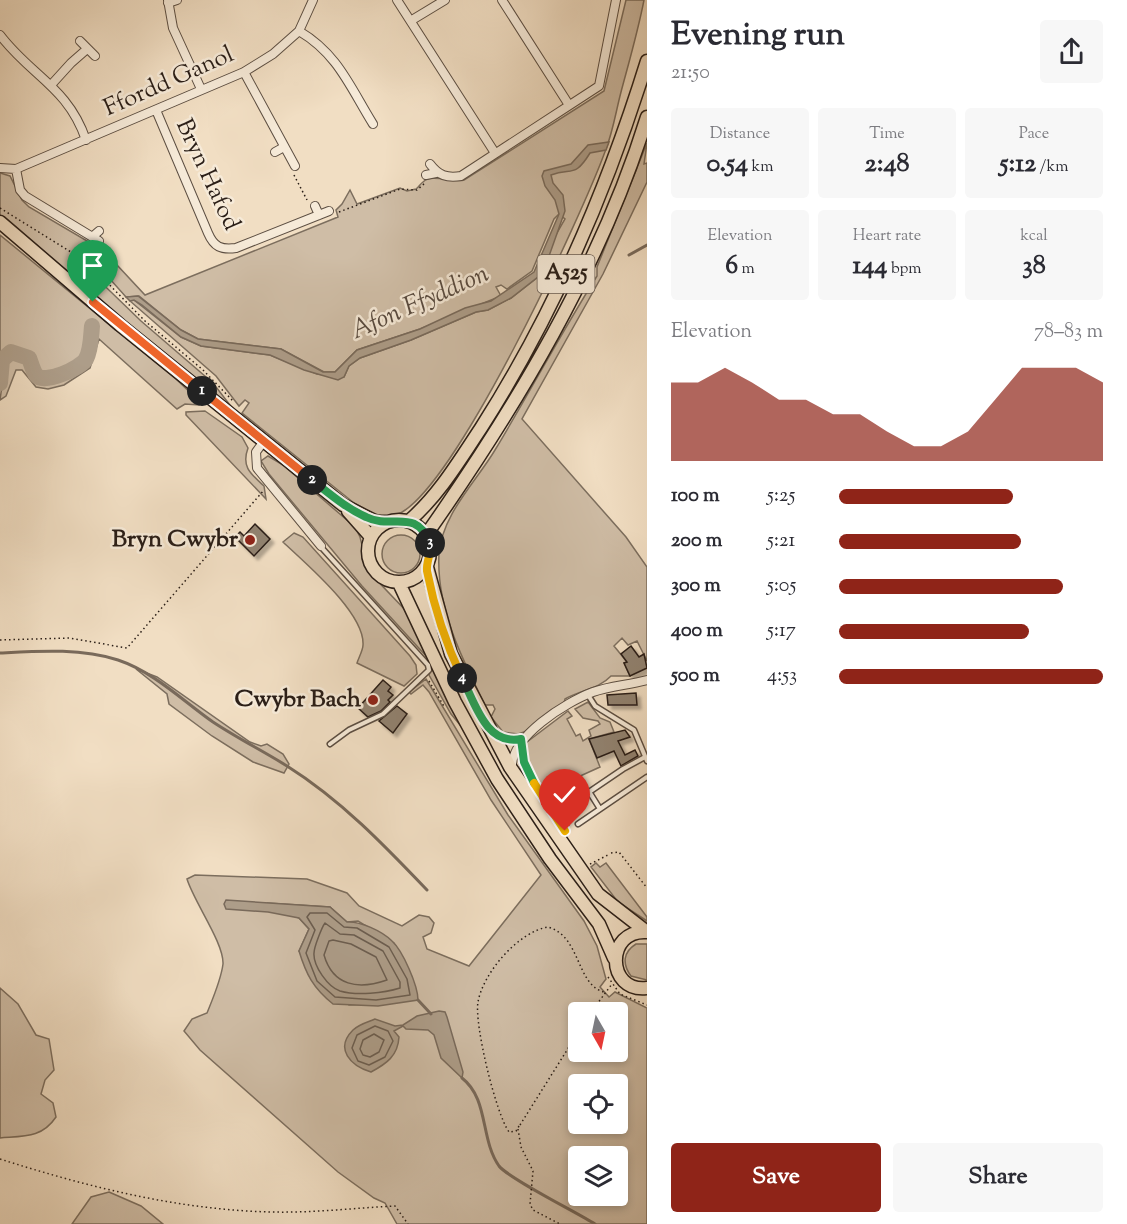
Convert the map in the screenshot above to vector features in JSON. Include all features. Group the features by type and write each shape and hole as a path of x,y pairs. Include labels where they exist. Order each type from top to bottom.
{"main road":[{"name":"A525","path":"409,521 424,508 452,472 492,411 566,274 608,181 647,61"},
{"name":"A525","path":"426,534 517,401 613,207 647,117"},
{"path":"0,222 45,263 343,505 371,537"},
{"path":"343,505 376,522 409,521 426,534 431,553 427,567 451,654 490,732 513,773 598,894 611,907 647,932"},
{"path":"388,522 377,528 371,537 368,554 376,573 388,581 399,583 410,581 427,567"},
{"path":"399,583 455,702 497,779 550,859 599,924 615,958 620,977 633,987 646,989"},
{"path":"615,958 622,940 634,933 647,932"}],"street":[{"path":"177,0 168,2 173,28 201,89"},
{"name":"Ffordd Ganol","path":"16,169 244,72 273,54 299,31 313,0"},
{"path":"397,0 412,20 495,153"},
{"path":"412,20 445,0"},
{"path":"502,0 569,105"},
{"path":"426,175 436,172 453,177 461,176 599,86 616,0"},
{"path":"299,31 320,43 337,64 373,124"},
{"path":"0,35 72,108 86,140"},
{"path":"80,41 95,56"},
{"path":"51,85 70,63 87,49"},
{"path":"244,72 295,166"},
{"path":"358,120 364,116 362,105"},
{"name":"Bryn Hafod","path":"156,110 208,233 218,247 225,250 236,248 329,211"},
{"path":"275,152 284,147"},
{"path":"430,164 436,172"},
{"path":"0,168 16,169 20,190 25,196 95,239 99,231"},
{"path":"315,206 319,215"},
{"path":"264,441 256,452 256,462 321,546"},
{"path":"513,773 512,759 521,739 571,703 588,695 647,680"},
{"path":"490,732 504,740 521,739"}],"lane":[{"path":"321,546 428,665 429,670 383,714 349,730 330,744"},
{"path":"567,807 623,769 646,759 634,730 595,706 588,695"},
{"path":"578,824 647,777"},
{"path":"590,793 600,810"}],"path":[{"path":"295,166 293,172 309,203 315,206"},
{"path":"329,211 335,214 400,189 417,190 424,185 426,175"},
{"path":"0,208 87,262 145,321 218,384 235,404"},
{"path":"87,262 95,239"},
{"path":"0,640 69,638 127,648 197,564 270,483"},
{"path":"521,739 524,762 531,778"},
{"path":"589,865 612,853 619,852 647,888"},
{"path":"568,1048 516,1131 509,1132 500,1117 478,1020 478,1002 487,978 515,945 532,931 548,927 565,937 592,985 604,992"},
{"path":"598,1002 604,992 620,977"},
{"path":"519,1126 519,1142 532,1164 533,1180 530,1193 533,1210 560,1224"},
{"path":"0,1159 116,1193 244,1209 297,1212 395,1206 408,1224"}],"shaded area":[{"path":"626,0 644,0 608,142 572,230 514,348 450,458 420,496 396,515 380,515 354,503 242,413 249,403 245,400 239,406 216,376 130,301 134,300 181,337 201,346 270,355 317,374 344,377 349,366 360,358 411,340 476,312 488,310 511,298 543,273 554,238 565,219 559,214 554,219 532,271 507,289 501,285 496,287 501,296 420,329 357,350 335,372 324,372 281,349 198,339 181,330 139,296 126,297 92,259 99,248 103,250 145,295 338,217 336,210 350,190 357,204 400,188 407,191 416,189 431,178 464,180 604,91"},
{"path":"647,143 644,164 647,163 647,182 603,274 522,419 626,537 647,567 647,661 637,641 628,645 622,638 614,646 627,662 624,663 630,676 611,676 595,687 565,699 564,703 524,732 518,734 503,732 491,717 495,709 493,705 485,705 452,632 439,574 441,539 453,512 495,450 597,276 597,267"},
{"path":"0,173 10,176 22,200 29,207 94,245 82,264 141,321 213,383 233,409 51,261 0,215"},
{"path":"0,235 176,379 199,401 199,405 185,404 177,409 99,339 90,368 64,385 48,389 36,387 22,370 16,370 6,396 0,400 5,364 11,354 26,359 32,373 41,380 56,379 72,373 84,364 90,356 97,333 90,325 83,357 72,368 64,371 39,375 25,354 10,350 1,358 0,366"},
{"path":"205,411 242,437 248,448 247,465 251,474 264,486 266,499 186,415 186,412"},
{"path":"268,456 283,465 355,527 360,537 369,572 409,614 461,726 451,714 429,675 432,668 426,656 362,586 269,474 261,461"},
{"path":"294,533 303,537 410,656 416,665 417,674 404,686 357,663 363,645 361,632 354,618 332,589 283,542"},
{"path":"401,535 408,536 414,541 419,547 419,561 414,567 408,572 401,573 394,572 388,567 383,561 382,554 383,547 388,541 394,536"},
{"path":"136,669 157,677 250,742 261,746 267,744 283,754 289,764 284,773 253,762 212,736 169,704 167,694"},
{"path":"426,679 508,815 584,921 597,946 606,979 600,987 609,997 615,992 647,1008 647,1224 397,1224 385,1203 374,1198 338,1172 200,1050 184,1031 192,1019 207,1013 219,983 223,964 219,945 187,879 195,875 307,879 347,893 359,906 402,926 419,915 429,917 434,923 431,933 423,937 427,949 469,966 541,875 491,800 429,692 423,685 411,694 409,692","holes":["267,903 330,907 347,922 358,921 394,943 412,977 395,1003 349,1005 299,951 309,929 299,918"]},
{"path":"588,702 600,718 610,722 614,732 589,739 600,767 547,791 569,825 558,832 524,778 519,763 520,752 527,742 568,711 572,716 567,719 576,736 580,734 583,741 591,736 589,730 600,724 598,721 583,718 575,709"},
{"path":"596,863 600,867 606,863 647,917 647,921 618,902 591,867"},
{"path":"636,944 647,944 647,980 631,976 626,967 626,954"},
{"path":"0,988 18,1004 36,1035 49,1039 54,1070 45,1080 41,1094 53,1103 56,1117 45,1129 32,1135 0,1138"},
{"path":"109,1192 141,1206 163,1224 72,1224 91,1197"}],"water":[{"path":"609,142 606,150 590,153 576,169 551,175 553,183 563,195 565,211 543,273 511,298 488,310 476,312 411,340 360,358 349,366 344,377 338,380 304,370 270,355 201,346 181,337 142,305 126,297 138,296 181,330 198,339 281,349 323,372 335,372 357,350 420,329 465,308 491,301 534,272 559,214 555,200 545,186 542,176 544,171 571,164 588,145"},
{"path":"226,900 330,907 347,922 358,923 377,930 388,937 401,952 413,978 418,1000 378,1006 333,1004 315,986 304,967 299,951 309,929 299,918 268,912 226,909 224,904"},
{"path":"439,1011 445,1012 447,1017 463,1072 462,1078 441,1058 434,1035 428,1030 406,1029 403,1026 394,1031 399,1037 394,1054 371,1072 357,1066 347,1056 345,1044 347,1037 361,1025 375,1019 395,1026 403,1025 417,1016"}],"building":[{"name":"Bryn Cwybr","path":"255,524 270,539 254,556 235,537 240,532 244,536"},
{"path":"631,646 639,657 644,654 647,668 630,676 624,663 627,662 621,654"},
{"name":"Cwybr Bach","path":"383,680 391,687 388,691 393,695 381,711 368,717 358,708"},
{"path":"636,693 637,705 608,705 607,695"},
{"path":"397,706 407,714 393,733 379,721"},
{"path":"625,730 630,737 618,741 625,755 635,750 638,756 621,766 614,751 597,758 589,739"}],"waterway":[{"path":"629,255 647,245"},
{"name":"Afon Ffyddion","path":"0,383 2,360 11,352 29,358 36,375 40,378 54,377 77,367 88,355 92,326"},
{"path":"0,653 59,651 89,654 118,660 144,672 231,734 287,766 326,793 378,840 427,890"},
{"path":"418,1000 431,1014"},
{"path":"462,1078 471,1087 481,1108 489,1144 499,1166 528,1186 595,1224"}],"place":[{"name":"Bryn Cwybr","path":"250,540"},
{"name":"Cwybr Bach","path":"373,700"}],"route":[{"path":"93,302 343,505 376,522 399,520 409,521 419,526 426,534 430,545 431,553 427,567 440,623 451,654 469,692 490,732 504,740 521,739 526,769 565,831"}]}
